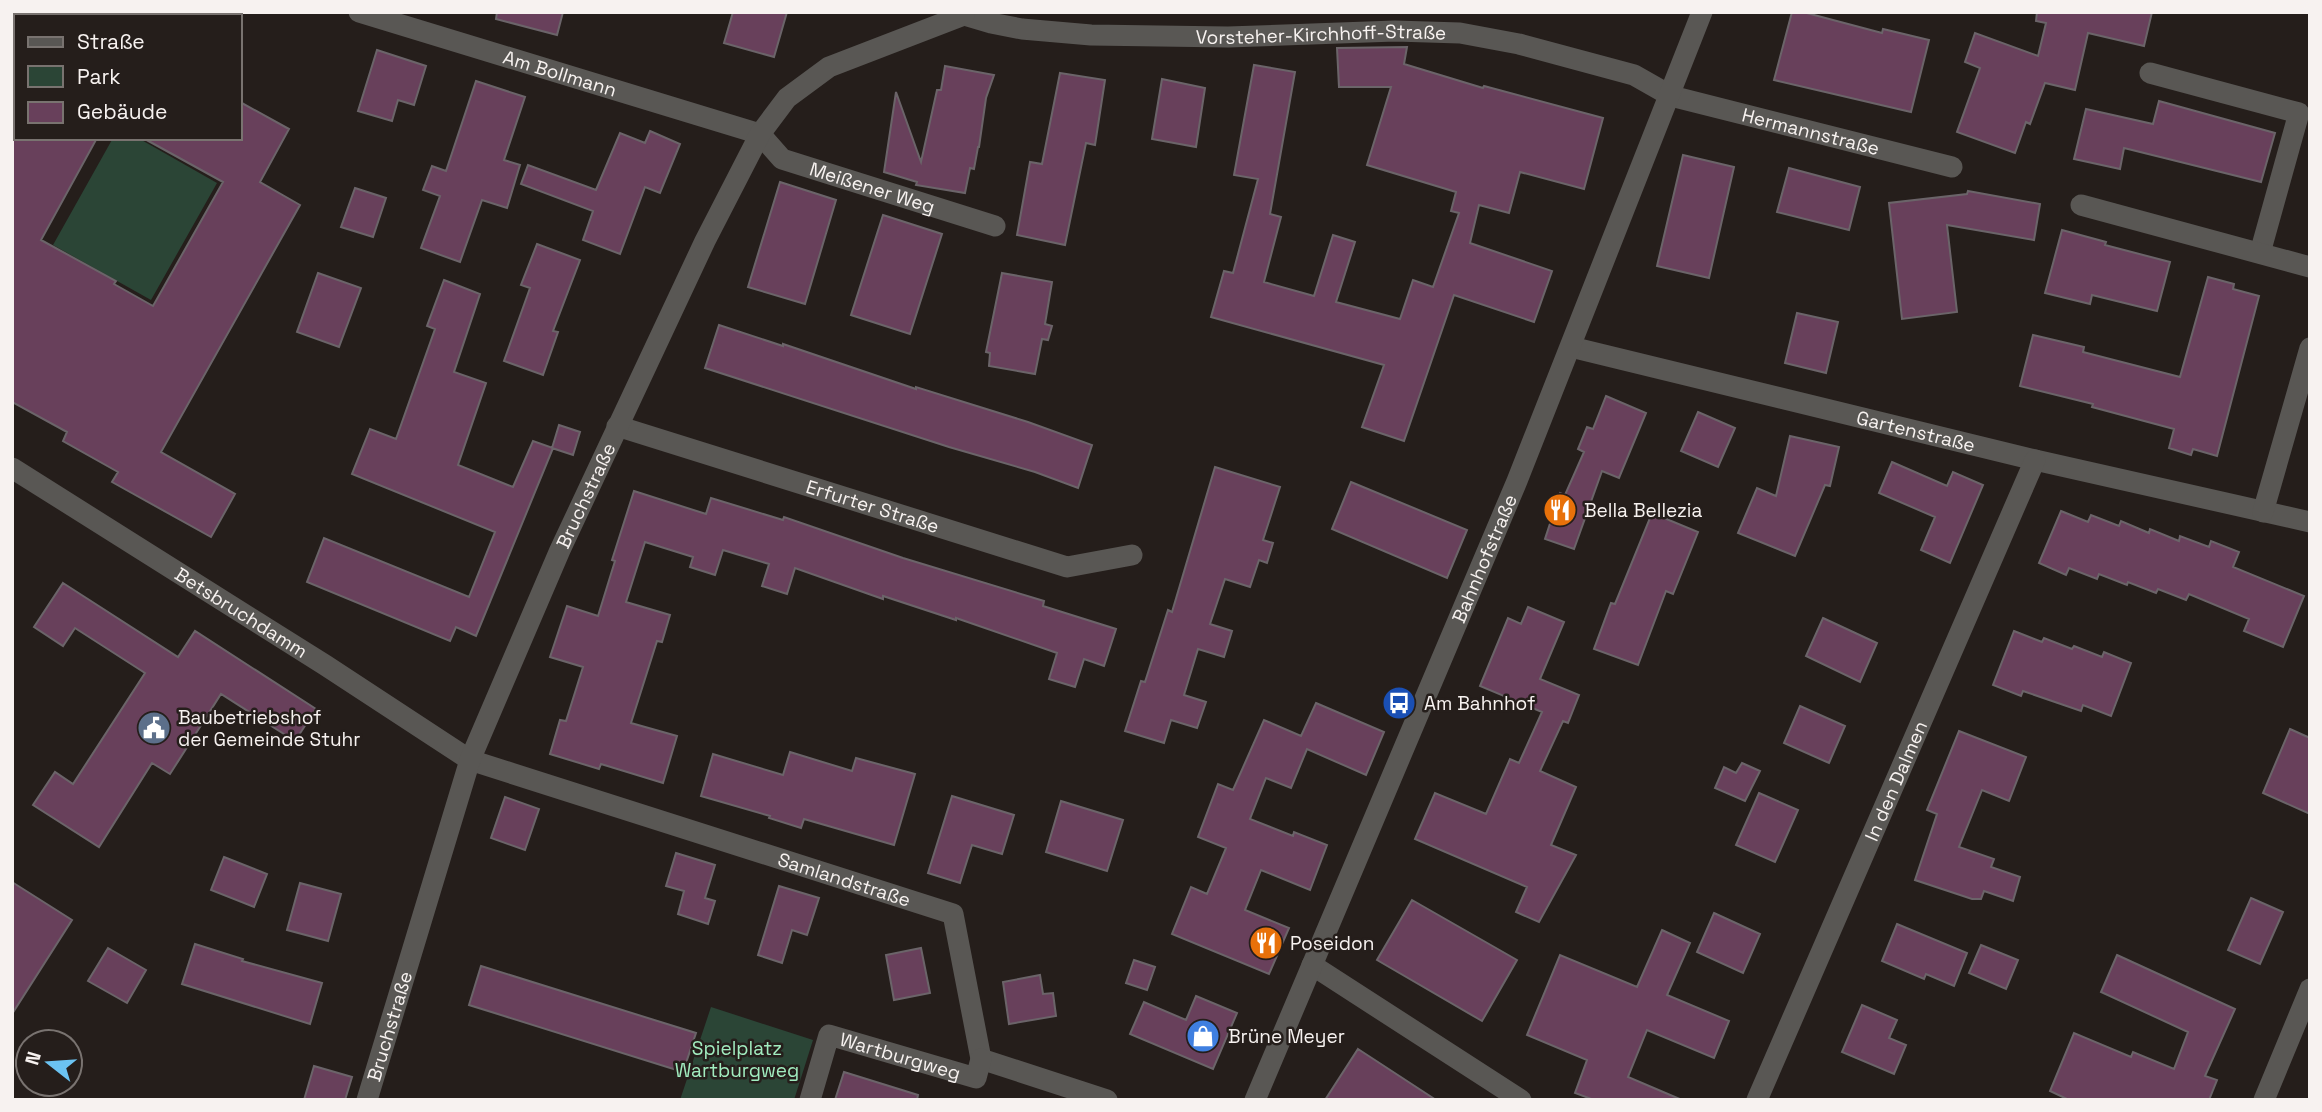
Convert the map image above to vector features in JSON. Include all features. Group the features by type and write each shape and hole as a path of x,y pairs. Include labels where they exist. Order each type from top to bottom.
{"street":[{"name":"Am Bollmann","path":"359,12 760,134"},
{"name":"Bahnhofstraße","path":"1255,1100 1472,589 1703,12"},
{"name":"Bruchstraße","path":"367,1100 470,760 560,550 617,426 705,241 760,134 787,98 829,66 964,14"},
{"name":"Vorsteher-Kirchhoff-Straße","path":"964,14 1023,29 1091,36 1227,37 1395,31 1460,33 1520,44 1634,75 1671,96"},
{"path":"2150,72 2300,113 2260,253"},
{"name":"Hermannstraße","path":"1671,96 1952,167"},
{"name":"Meißener Weg","path":"760,134 782,159 995,226"},
{"path":"2081,205 2310,267"},
{"name":"Gartenstraße","path":"1571,347 2035,460 2310,522"},
{"path":"2263,512 2310,348"},
{"name":"Erfurter Straße","path":"617,426 1067,567 1132,555"},
{"name":"In den Dalmen","path":"1757,1100 2035,460"},
{"name":"Betsbruchdamm","path":"12,468 325,665 470,760"},
{"name":"Samlandstraße","path":"470,760 953,914 981,1059"},
{"path":"1312,965 1521,1100"},
{"path":"2264,1100 2310,989"},
{"name":"Wartburgweg","path":"810,1100 829,1035 976,1078 981,1059"},
{"path":"981,1059 1107,1100"}],"green space":[{"path":"112,140 142,140 217,183 151,300 53,245"},
{"name":"Spielplatz Wartburgweg","path":"711,1007 813,1040 794,1100 680,1100"}],"building":[{"path":"497,12 563,12 557,35 496,19"},
{"path":"733,12 787,12 774,57 724,43"},
{"path":"1792,12 1803,12 1882,33 1883,29 1929,40 1911,112 1774,80"},
{"path":"2037,12 2152,12 2144,46 2088,33 2075,90 2045,83 2030,124 2026,122 2015,153 1957,132 1980,68 1965,62 1975,33 2038,56 2046,23 2036,21"},
{"path":"1407,47 1404,64 1483,88 1484,86 1603,118 1584,189 1520,172 1509,213 1479,205 1470,243 1552,271 1534,322 1454,295 1404,441 1362,427 1384,365 1211,317 1224,271 1233,273 1258,179 1234,175 1254,65 1295,72 1270,214 1281,217 1264,282 1314,296 1333,235 1355,242 1336,302 1400,319 1413,280 1433,287 1459,213 1451,211 1456,192 1367,165 1391,87 1339,87 1337,48"},
{"path":"377,50 426,66 414,105 398,100 392,121 358,111"},
{"path":"945,66 994,75 986,98 974,169 970,168 965,193 916,185 917,182 884,172 896,92 921,162"},
{"path":"1060,73 1105,80 1095,145 1086,143 1065,245 1017,235 1030,162 1042,164"},
{"path":"1162,79 1205,88 1196,147 1152,139"},
{"path":"476,81 525,97 504,160 520,165 507,208 482,200 460,262 421,248 440,196 423,190 432,166 446,171"},
{"path":"2159,101 2275,133 2261,182 2124,148 2120,169 2074,159 2086,109 2153,124"},
{"path":"242,103 289,129 260,182 300,205 161,452 235,494 211,537 112,482 118,472 63,441 67,432 12,402 12,138 96,140 41,240 116,281 114,284 153,306 223,182 147,140 242,140"},
{"path":"650,131 680,144 660,193 645,187 620,254 583,240 593,211 521,184 528,165 596,190 620,133 645,143"},
{"path":"1683,155 1734,167 1709,278 1657,266"},
{"path":"1789,168 1860,187 1849,230 1777,212"},
{"path":"780,182 836,200 805,304 748,287"},
{"path":"355,188 386,198 373,237 341,227"},
{"path":"1968,191 2040,204 2034,240 1947,225 1957,312 1902,319 1889,203 1967,194"},
{"path":"883,215 942,234 910,334 851,315"},
{"path":"2062,230 2106,242 2105,245 2170,262 2157,311 2092,295 2090,304 2045,293"},
{"path":"537,244 580,260 553,331 558,332 543,375 504,361 530,288 521,285"},
{"path":"318,273 361,288 339,347 297,332"},
{"path":"1002,273 1052,282 1045,324 1052,326 1048,340 1042,339 1035,374 989,366 990,353 986,352"},
{"path":"2208,277 2234,284 2233,289 2259,296 2217,456 2193,449 2191,455 2169,448 2174,429 2092,407 2093,404 2020,386 2033,335 2084,347 2083,352 2180,377"},
{"path":"444,280 480,294 454,372 486,383 458,465 513,487 533,441 553,448 476,636 456,627 450,641 307,582 324,538 469,597 495,532 352,474 370,429 396,439 435,329 427,326"},
{"path":"1797,313 1838,322 1826,373 1785,363"},
{"path":"719,325 1028,422 1092,445 1078,488 705,368"},
{"path":"1606,396 1646,413 1619,478 1602,471 1574,549 1545,539 1560,493 1565,495 1584,452 1578,449 1587,427 1593,429"},
{"path":"1698,412 1735,428 1718,467 1681,451"},
{"path":"559,425 580,432 573,455 552,448"},
{"path":"1790,436 1839,447 1830,486 1825,485 1795,556 1738,533 1757,488 1776,496"},
{"path":"1892,462 1947,486 1953,472 1983,485 1950,563 1921,550 1935,517 1879,493"},
{"path":"1215,467 1280,487 1263,540 1273,543 1267,563 1259,560 1250,587 1225,579 1210,624 1232,631 1224,657 1198,649 1184,695 1206,702 1197,728 1171,720 1164,743 1125,731 1141,681 1145,682 1168,610 1172,612"},
{"path":"1351,482 1467,530 1447,578 1332,529"},
{"path":"634,491 706,514 711,498 783,520 784,517 903,558 1044,601 1043,606 1116,629 1104,666 1084,659 1075,687 1049,679 1057,653 956,618 883,596 883,599 795,568 787,594 762,586 769,564 723,550 715,575 690,567 693,557 645,542 626,602 670,615 662,642 657,641 631,723 677,736 663,783 601,764 599,769 550,754 560,720 566,721 583,667 550,657 567,606 598,616"},
{"path":"2061,511 2088,522 2091,515 2119,526 2121,521 2149,533 2150,529 2179,541 2180,536 2209,547 2211,541 2239,552 2233,567 2304,596 2283,647 2244,631 2249,619 2189,594 2186,600 2158,589 2156,593 2128,582 2127,585 2099,574 2097,579 2069,568 2066,575 2039,563"},
{"path":"1652,513 1698,532 1673,594 1666,591 1638,665 1594,649 1611,603 1615,604"},
{"name":"Baubetriebshof der Gemeinde Stuhr","path":"63,583 178,657 195,631 316,709 295,741 221,694 170,774 152,763 99,847 33,805 55,772 73,784 145,673 75,628 63,646 34,627"},
{"path":"1528,607 1564,622 1540,679 1579,695 1568,723 1563,721 1540,771 1576,787 1551,845 1576,855 1539,922 1516,912 1527,887 1415,839 1435,793 1486,814 1510,759 1519,763 1542,712 1480,686 1508,618 1521,624"},
{"path":"1823,618 1877,643 1860,682 1806,656"},
{"path":"2014,631 2042,642 2044,638 2072,649 2074,646 2102,657 2104,652 2131,663 2111,716 2083,705 2081,711 2023,691 2021,696 1993,685"},
{"path":"1316,703 1384,732 1366,775 1307,749 1291,788 1266,778 1250,819 1293,836 1294,832 1327,845 1310,890 1261,870 1245,910 1289,928 1269,974 1172,934 1191,887 1207,894 1226,848 1198,837 1218,784 1233,790 1264,720 1301,736"},
{"path":"1800,706 1845,726 1829,763 1784,743"},
{"path":"2290,729 2310,738 2310,814 2263,793"},
{"path":"1959,731 2026,757 2009,801 1982,790 1959,847 1994,859 1991,867 2020,877 2013,901 1984,891 1981,899 1972,899 1915,880 1937,814 1927,810"},
{"path":"790,752 852,771 856,758 915,774 894,845 804,819 801,828 701,796 713,754 783,775"},
{"path":"1742,763 1760,771 1745,801 1715,788 1724,767 1736,773"},
{"path":"1759,793 1798,810 1775,862 1736,845"},
{"path":"952,796 1014,815 1002,854 972,845 960,883 928,873"},
{"path":"505,797 539,809 525,850 491,838"},
{"path":"1061,801 1123,820 1107,871 1046,852"},
{"path":"676,853 715,865 705,898 715,901 708,924 678,914 684,891 666,886"},
{"path":"224,857 267,874 254,907 211,890"},
{"path":"12,882 72,920 12,1014"},
{"path":"300,883 341,894 328,941 287,930"},
{"path":"779,886 819,898 807,935 792,930 782,963 758,955"},
{"path":"2251,898 2283,912 2260,964 2228,950"},
{"path":"1412,900 1517,960 1482,1021 1377,960"},
{"path":"1714,913 1760,934 1743,973 1697,952"},
{"path":"1897,924 1967,953 1954,986 1926,974 1924,979 1882,961"},
{"path":"1662,930 1690,943 1667,995 1729,1021 1714,1058 1647,1030 1628,1077 1682,1100 1594,1100 1575,1093 1587,1060 1527,1035 1560,955 1637,987"},
{"path":"195,944 243,959 242,961 322,983 310,1024 182,984"},
{"path":"1981,945 2018,960 2006,989 1969,973"},
{"path":"108,948 146,970 127,1003 88,981"},
{"path":"921,948 930,993 894,1000 886,955"},
{"path":"2117,955 2235,1009 2205,1076 2217,1080 2209,1100 2069,1100 2050,1091 2074,1033 2131,1057 2133,1052 2174,1069 2188,1032 2101,992"},
{"path":"1134,960 1155,967 1147,990 1126,983"},
{"path":"481,966 696,1033 683,1072 469,1005"},
{"path":"1040,975 1043,994 1053,993 1056,1016 1009,1024 1003,982"},
{"name":"Brüne Meyer","path":"1196,996 1237,1013 1213,1069 1130,1034 1144,1002 1186,1020"},
{"path":"1862,1005 1897,1020 1889,1038 1906,1045 1894,1074 1842,1052"},
{"path":"1358,1049 1436,1100 1325,1100"},
{"path":"314,1066 352,1077 345,1100 304,1100"},
{"path":"844,1072 918,1095 917,1100 835,1100"}],"place":[{"name":"Bella Bellezia","path":"1560,510"},
{"name":"Am Bahnhof","path":"1399,703"},
{"name":"Baubetriebshof der Gemeinde Stuhr","path":"154,728"},
{"name":"Poseidon","path":"1266,943"},
{"name":"Brüne Meyer","path":"1203,1036"}]}
